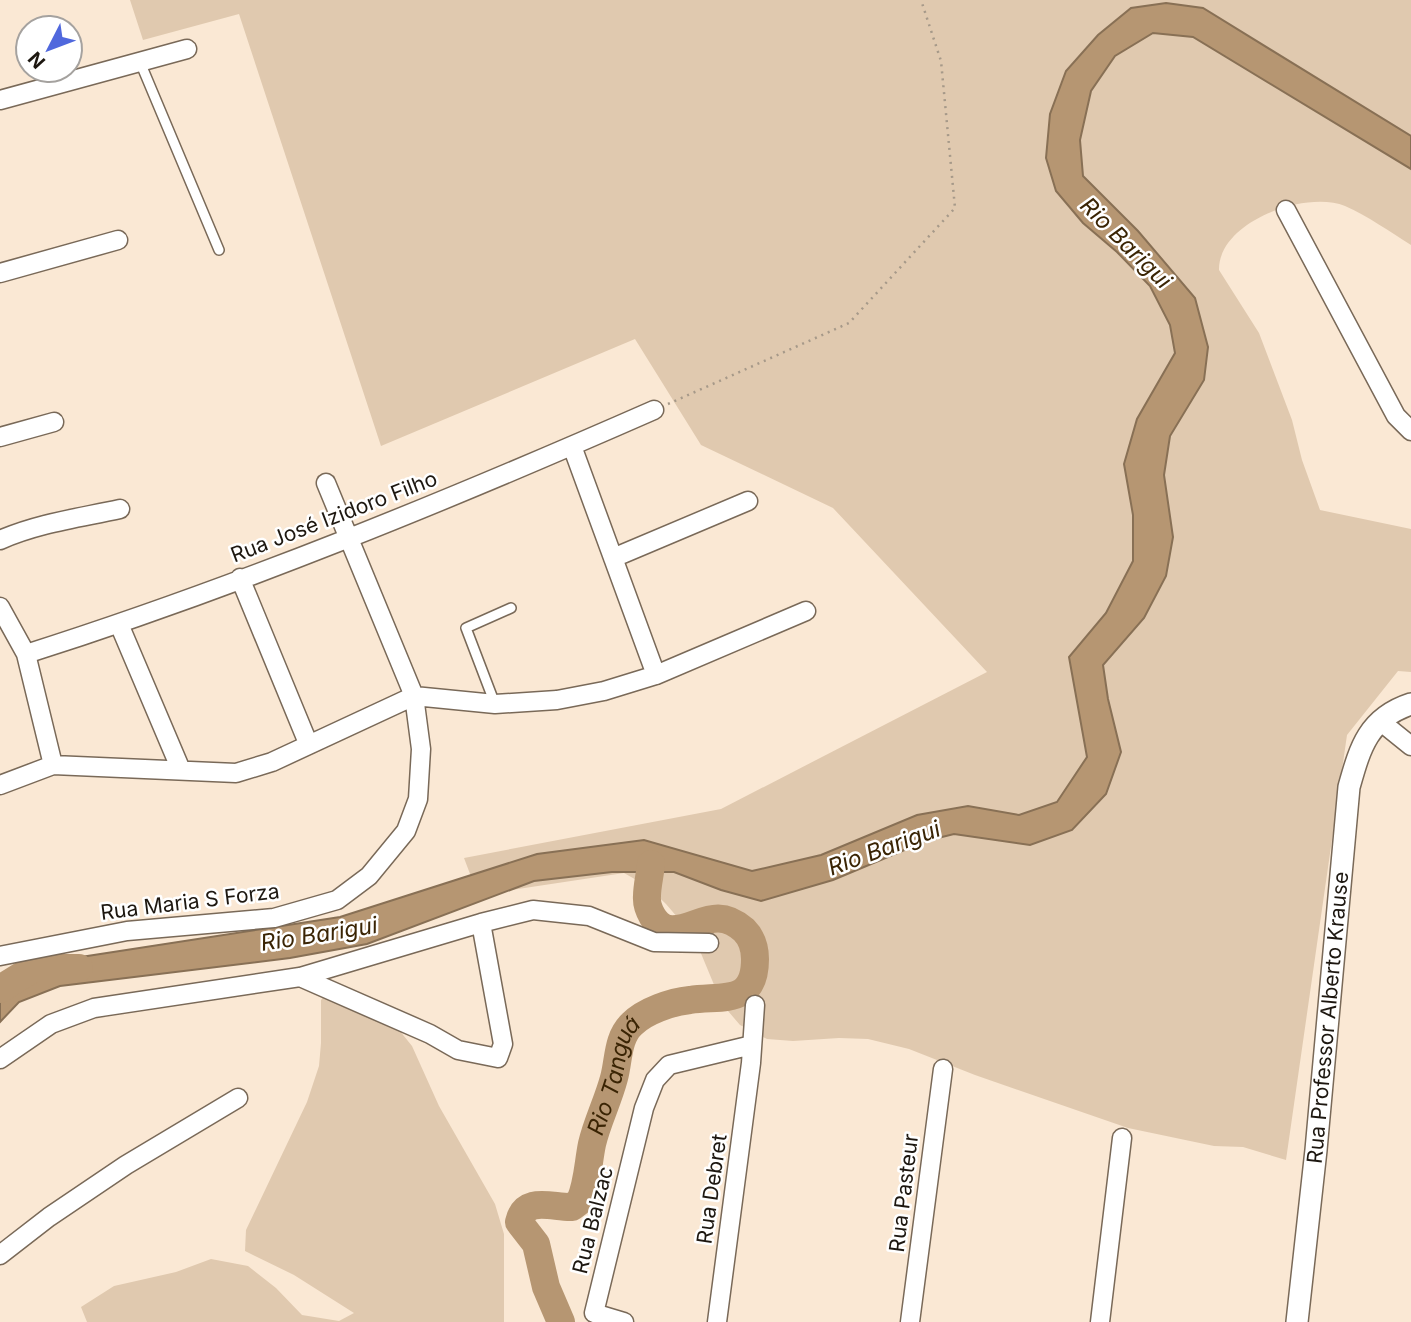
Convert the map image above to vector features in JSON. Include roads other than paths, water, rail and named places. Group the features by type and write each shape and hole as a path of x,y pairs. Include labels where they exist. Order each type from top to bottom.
{"street":[{"path":"0,100 187,49"},
{"path":"1286,210 1396,416 1411,431"},
{"path":"0,273 118,240"},
{"name":"Rua José Izidoro Filho","path":"26,654 120,624 349,537 654,410"},
{"path":"0,437 54,422"},
{"path":"572,446 656,675"},
{"name":"Rua Maria S Forza","path":"0,956 127,931 274,918 337,900 369,876 406,831 418,799 421,750 414,696 326,483"},
{"path":"613,558 748,501"},
{"path":"0,540 50,522 71,521 120,509"},
{"path":"240,578 308,743"},
{"path":"0,607 26,654 53,765"},
{"path":"0,785 53,765 236,773 272,762 414,696 495,705 557,700 604,691 656,675 806,611"},
{"path":"120,624 181,770"},
{"path":"1411,704 1399,708 1380,721 1411,746"},
{"name":"Rua Professor Alberto Krause","path":"1297,1322 1316,1150 1349,787 1361,746 1380,721"},
{"path":"0,1059 51,1024 94,1008 300,977 533,910 589,916 654,942 709,943"},
{"path":"300,977 430,1034 457,1050 498,1058 503,1044 481,923"},
{"name":"Rua Debret","path":"717,1322 752,1054 755,1005"},
{"name":"Rua Balzac","path":"624,1322 594,1313 644,1108 655,1080 669,1065 752,1054"},
{"name":"Rua Pasteur","path":"910,1322 943,1069"},
{"path":"0,1255 49,1217 125,1165 238,1098"},
{"path":"1100,1322 1122,1138"}],"lane":[{"path":"141,62 219,250"},
{"path":"495,705 466,628 511,608"}],"water":[{"path":"1166,3 1203,8 1411,136 1411,169 1193,37 1153,33 1115,56 1091,91 1080,140 1083,176 1138,231 1195,298 1208,347 1204,380 1170,436 1164,475 1173,537 1166,576 1144,618 1103,665 1121,752 1106,794 1072,830 1030,845 954,834 926,841 833,880 761,901 721,890 674,872 612,872 534,881 367,944 290,958 60,986 19,1002 0,1022 0,997 11,983 55,961 340,917 537,854 644,840 752,871 821,855 917,815 968,806 1019,815 1057,802 1087,757 1069,657 1106,613 1133,561 1133,515 1124,464 1137,419 1175,353 1170,325 1150,286 1117,252 1083,223 1056,191 1046,158 1050,114 1066,71 1098,35 1131,8"}],"waterway":[{"name":"Rio Tanguá","path":"561,1322 546,1287 536,1244 519,1222 522,1214 533,1206 572,1207 580,1201 592,1144 614,1078 621,1042 632,1024 651,1011 675,1003 734,995 749,985 754,974 753,944 744,930 733,922 714,919 669,929 656,921 647,901 651,864"},
{"name":"Rio Barigui","path":"0,989 34,968 79,968"}]}
